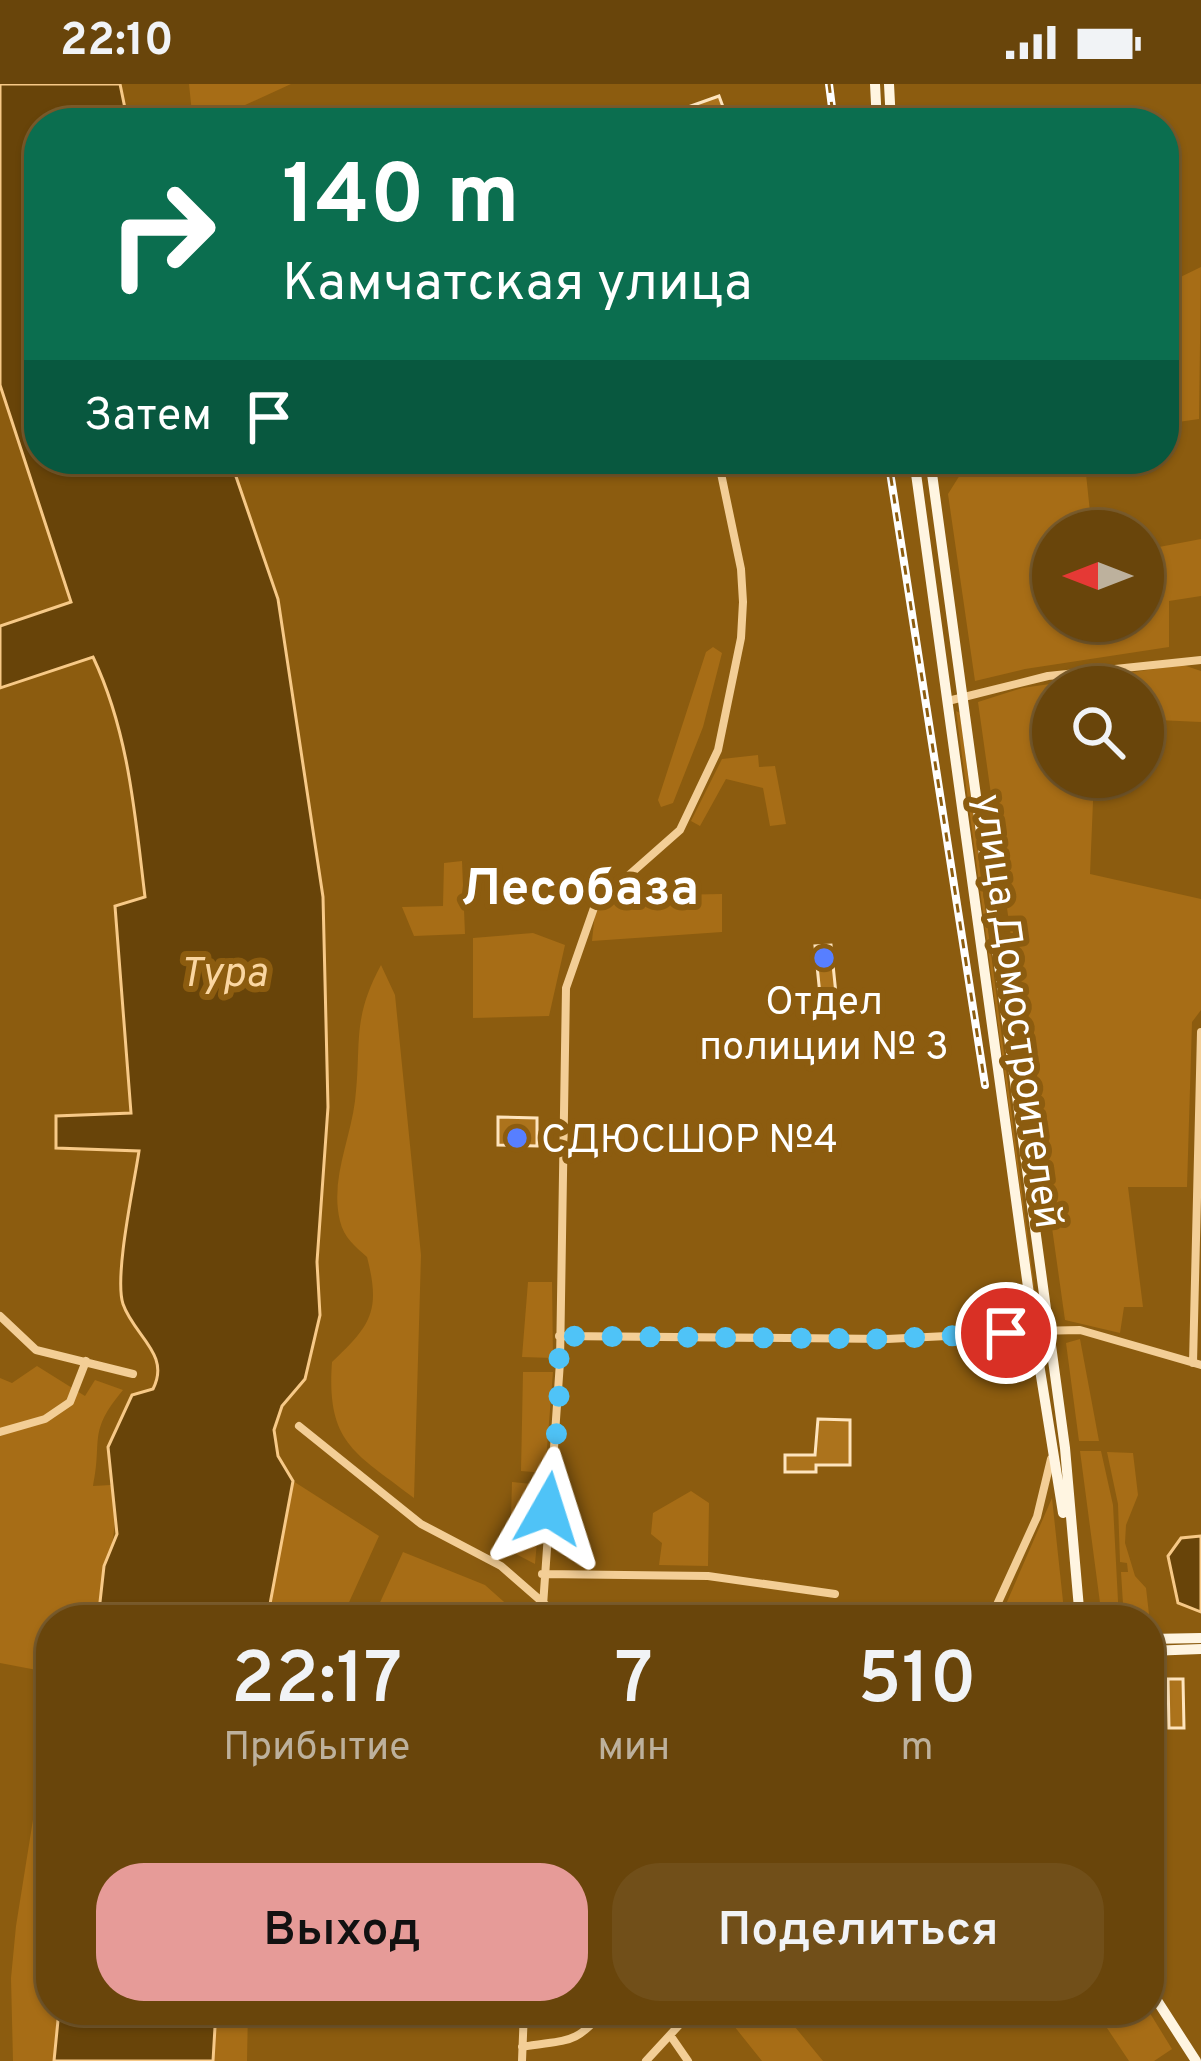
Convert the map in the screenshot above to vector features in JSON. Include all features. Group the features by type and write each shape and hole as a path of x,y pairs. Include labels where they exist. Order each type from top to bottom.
{"main road":[{"name":"улица Домостроителей","path":"916,474 1034,1331 1074,1569"},
{"name":"улица Домостроителей","path":"932,474 1049,1330 1078,1605"},
{"path":"1164,1639 1201,1638"},
{"path":"1164,1650 1201,1649"},
{"path":"1164,2011 1196,2061"}],"street":[{"path":"543,1605 542,1574 559,1411 565,998 596,905 680,830 718,750 741,638 743,602 721,474"},
{"path":"948,701 1048,676 1201,659"},
{"path":"1034,1331 1080,1330 1197,1364 1201,1031"},
{"path":"0,1316 36,1350 133,1374"},
{"path":"559,1336 887,1339 1006,1333"},
{"path":"0,1432 45,1419 70,1402 86,1361"},
{"path":"299,1426 421,1524 501,1565 549,1605"},
{"path":"997,1605 1037,1517 1052,1451"},
{"path":"542,1574 708,1576 835,1594"},
{"path":"522,2061 523,2025"},
{"path":"522,2047 579,2037 595,2025"},
{"path":"646,2061 679,2025"},
{"path":"670,2035 688,2061"}],"shaded area":[{"path":"189,84 291,84 238,108 191,108"},
{"path":"1201,267 1199,419 1179,422 1179,278"},
{"path":"961,474 1086,474 1090,510 1032,510 1032,642 1164,642 1164,546 1201,539 1201,596 1169,601 1169,647 1032,666 975,681 948,494"},
{"path":"713,647 722,653 703,727 673,803 661,807 658,800 706,652"},
{"path":"1183,665 1201,671 1201,722 1164,720 1164,668"},
{"path":"1032,687 1032,798 1093,798 1090,874 1201,899 1201,1010 1192,1022 1187,1187 1128,1187 1143,1307 1124,1307 1120,1333 1065,1320 978,702"},
{"path":"956,711 960,713 1037,1309 1036,1308"},
{"path":"758,755 759,767 775,766 786,824 770,826 763,788 726,779 700,826 691,821 722,759"},
{"path":"462,861 465,934 414,936 402,907 443,906 444,863"},
{"path":"722,894 722,932 592,941 595,912 621,896"},
{"path":"533,933 565,945 549,1016 473,1018 473,938"},
{"path":"381,965 395,995 421,1255 414,1498 349,1444 334,1412 331,1390 332,1362 364,1327 372,1304 367,1257 342,1227 337,1191 355,1101 361,1017"},
{"path":"528,1282 552,1282 553,1358 522,1357"},
{"path":"1080,1339 1099,1441 1079,1441 1066,1343"},
{"path":"37,1366 85,1396 95,1380 123,1390 98,1436 93,1486 111,1485 115,1521 100,1605 36,1605 36,1670 0,1663 0,1378 12,1383"},
{"path":"523,1372 553,1372 545,1473 521,1471"},
{"path":"1080,1451 1101,1451 1113,1505 1118,1605 1100,1605"},
{"path":"1107,1452 1133,1453 1138,1495 1126,1525 1125,1543 1135,1576 1146,1588 1148,1605 1123,1605 1121,1572 1128,1572 1127,1563 1120,1562 1118,1504"},
{"path":"293,1481 379,1536 348,1605 270,1605"},
{"path":"512,1482 542,1485 535,1564 510,1551"},
{"path":"691,1491 709,1503 708,1566 659,1565 662,1543 651,1534 653,1513"},
{"path":"1052,1498 1063,1605 1006,1605"},
{"path":"403,1552 485,1585 507,1605 379,1605"},
{"path":"36,1801 36,2025 58,2025 54,2061 13,2061 11,1978"},
{"path":"215,2025 248,2025 247,2061 213,2061"},
{"path":"733,2025 793,2025 823,2061 762,2061"},
{"path":"1105,2025 1157,2025 1172,2049 1154,2061 1129,2061"}],"water":[{"name":"Тура","path":"0,84 120,84 125,108 24,108 24,458 0,385"},
{"name":"Тура","path":"29,474 235,474 278,599 323,897 328,1107 317,1262 320,1315 305,1379 282,1406 274,1430 278,1456 293,1481 270,1605 100,1605 104,1566 117,1534 108,1447 132,1395 153,1389 157,1377 154,1355 128,1315 121,1291 139,1151 56,1148 56,1116 131,1113 115,906 145,897 123,745 93,657 0,688 0,626 71,602"},
{"path":"1201,1536 1201,1612 1178,1603 1168,1556 1181,1538"},
{"path":"58,2025 215,2025 213,2061 54,2061"}],"building":[{"path":"719,96 723,108 685,108"},
{"name":"Отдел полиции № 3","path":"831,945 836,994 820,995 815,946"},
{"name":"СДЮСШОР №4","path":"498,1117 537,1118 537,1146 498,1145"},
{"path":"818,1419 850,1420 850,1465 816,1465 816,1472 785,1472 785,1455 815,1455"},
{"path":"1168,1679 1183,1679 1184,1728 1169,1728"}],"railway":[{"path":"829,84 832,108"},
{"path":"890,474 985,1085"}],"place":[{"name":"Отдел полиции № 3","path":"824,958"},
{"name":"СДЮСШОР №4","path":"517,1138"}],"district":[{"name":"Лесобаза","path":"580,886"}],"route":[{"path":"548,1509 559,1411 559,1336 887,1339 1006,1333"}]}
